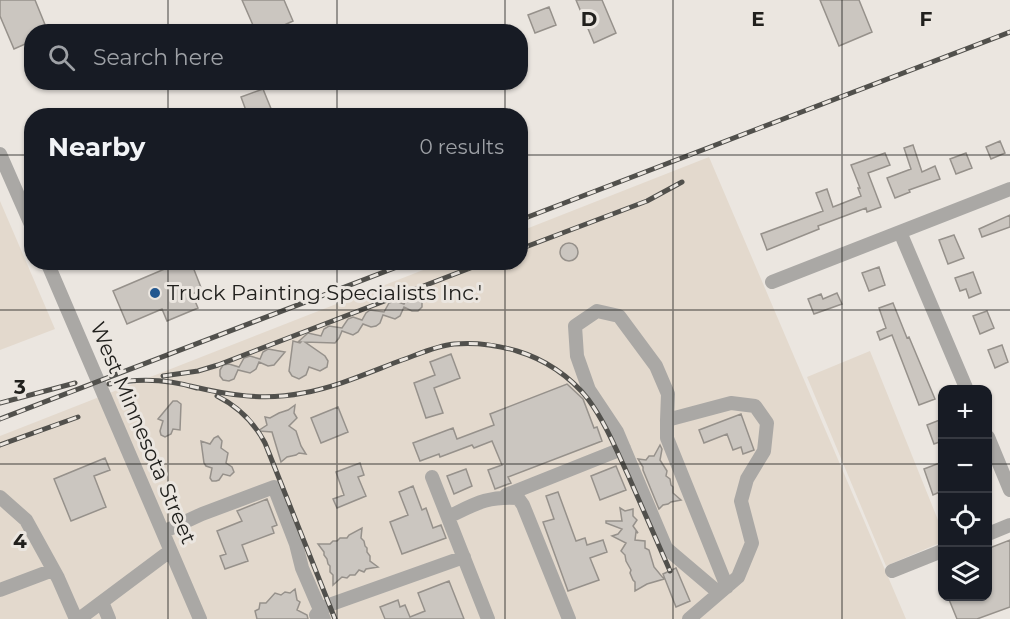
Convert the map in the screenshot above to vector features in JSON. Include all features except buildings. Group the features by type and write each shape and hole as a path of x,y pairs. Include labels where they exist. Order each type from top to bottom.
{"street":[{"path":"0,154 24,209"},
{"path":"772,282 1010,189"},
{"path":"900,232 965,385"},
{"name":"West Minnesota Street","path":"50,270 200,619"},
{"path":"597,311 619,316 656,366 668,394 668,438 723,590 666,548 617,432 590,390 577,356 575,326 597,311"},
{"path":"667,420 731,403 755,406 767,423 764,451 747,479 741,501 752,543 738,577 689,619"},
{"path":"988,439 1010,490"},
{"path":"502,497 624,448"},
{"path":"432,477 488,619"},
{"path":"163,532 202,514 274,487 296,544 319,616 338,602 464,556"},
{"path":"0,497 26,520 78,619 170,551"},
{"path":"448,517 483,500 502,497 518,498 523,505 569,619"},
{"path":"992,532 1010,525"},
{"path":"892,571 938,553"},
{"path":"0,590 53,570"},
{"path":"102,602 109,619"}],"shaded area":[{"path":"709,157 906,619 0,619 0,436 423,270 528,270 528,228"},
{"path":"0,201 24,257 24,270 30,270 55,329 0,350"},
{"path":"870,351 938,520 938,544 886,566 807,377"}],"railway":[{"path":"528,217 1010,32"},
{"path":"528,246 647,201 682,182"},
{"path":"0,419 389,270"},
{"path":"163,376 198,371 218,365 465,270"},
{"path":"190,386 246,396 274,397 341,383 447,345 486,344 527,354 565,376 594,408 615,446 670,571"},
{"path":"109,384 153,380 197,388"},
{"path":"0,403 75,383"},
{"path":"217,396 245,416 265,443 335,619"},
{"path":"0,445 78,417"}],"place":[{"name":"Truck Painting Specialists Inc.'","path":"155,293"}]}
